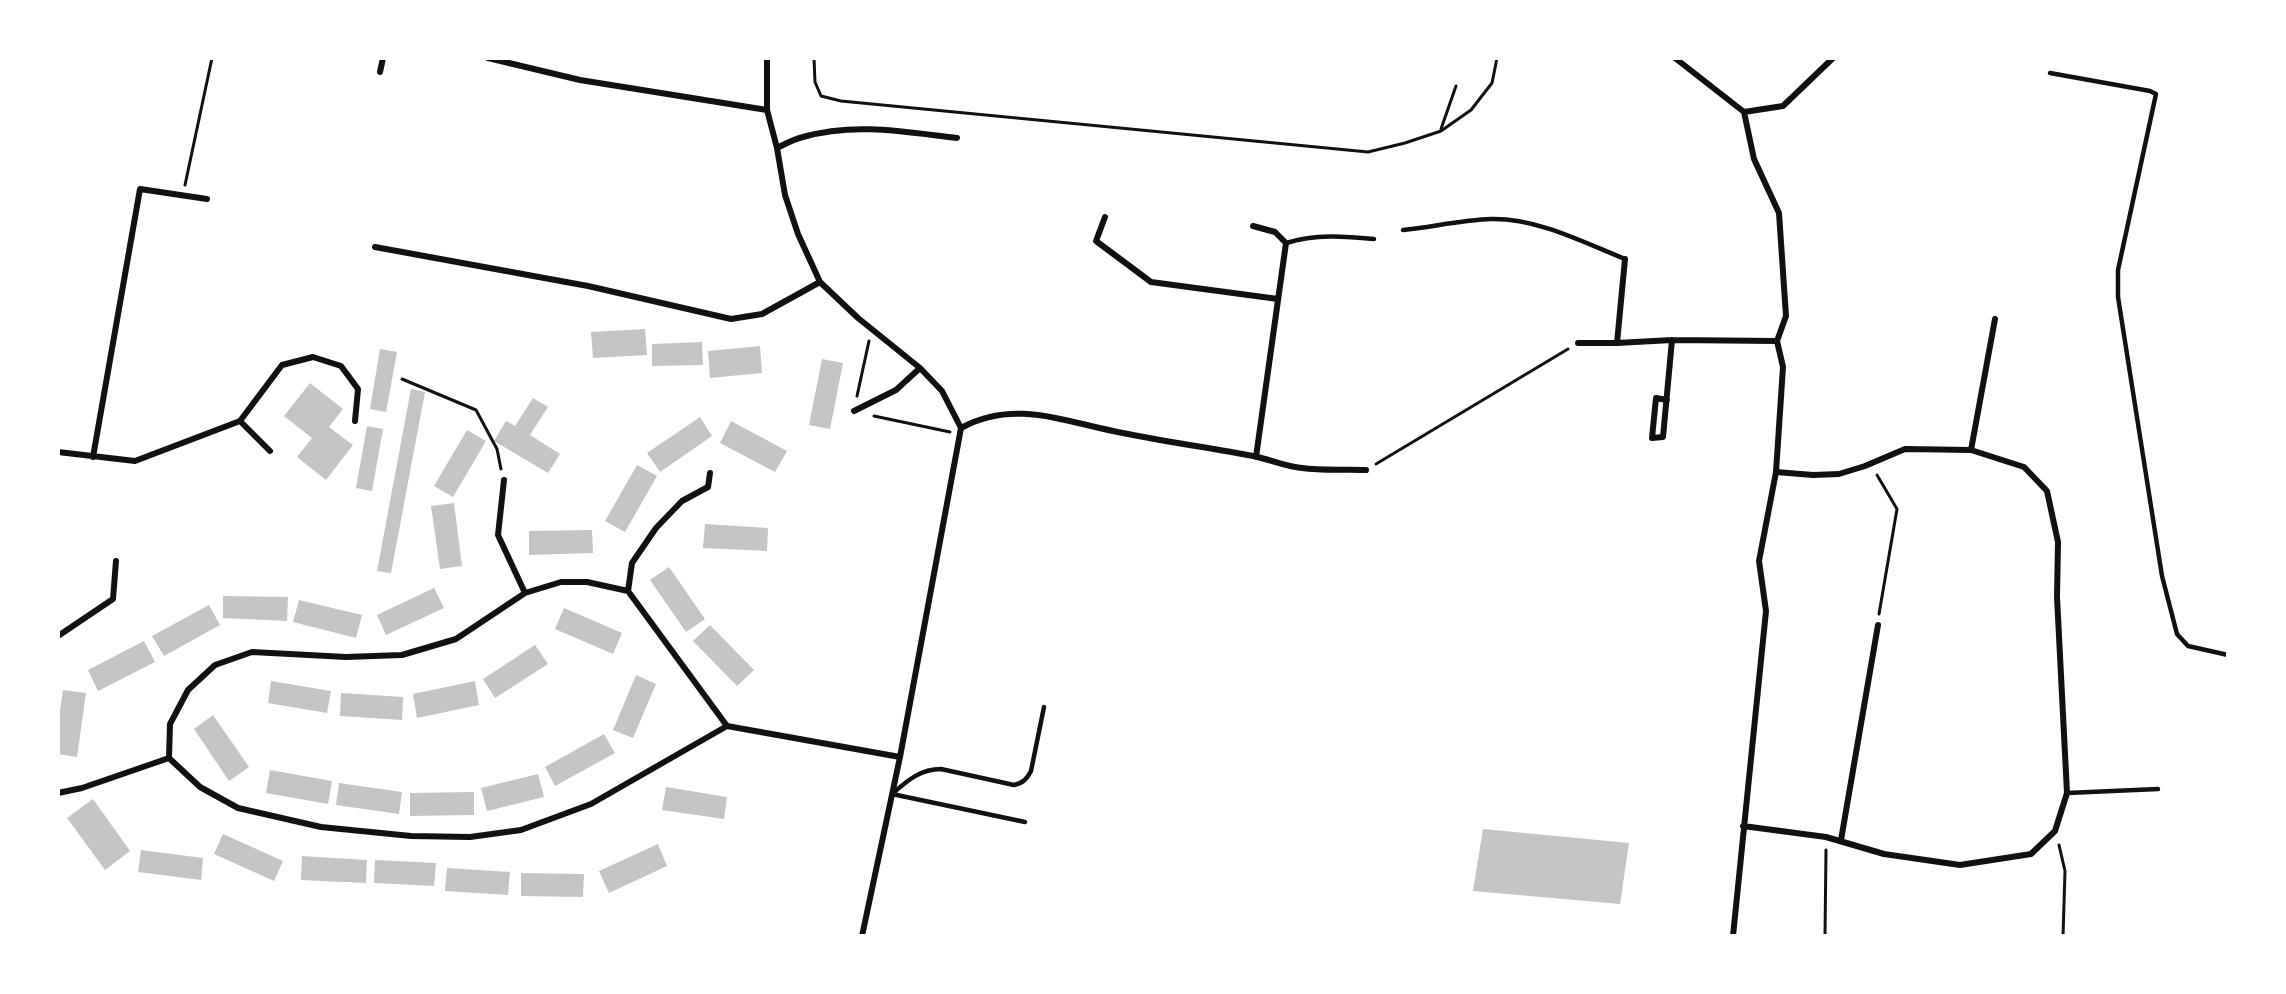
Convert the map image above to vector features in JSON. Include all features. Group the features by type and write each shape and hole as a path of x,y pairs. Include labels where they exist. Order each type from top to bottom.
{"street":[{"path":"380,72 383,58"},
{"path":"488,58 580,80 767,110"},
{"path":"767,58 767,110 777,148 785,195 798,234 820,282 858,318 920,368 942,391 961,428 900,757 862,936"},
{"path":"1675,58 1744,112 1754,159 1779,213 1786,316 1777,341 1783,368 1776,472 1759,561 1766,611 1733,936"},
{"path":"1744,112 1783,106 1833,58"},
{"path":"777,148 803,137 846,130 882,129 957,138"},
{"path":"93,457 140,189 207,199"},
{"path":"1105,217 1095,241 1151,282 1278,299"},
{"path":"1253,226 1275,232 1286,243 1256,457"},
{"path":"375,247 588,286 731,319 762,314 820,282"},
{"path":"1617,343 1625,259"},
{"path":"1971,450 1995,319"},
{"path":"1578,343 1672,340 1777,341"},
{"path":"1667,400 1656,398 1652,438 1663,437 1667,400 1672,340"},
{"path":"58,452 135,461 240,421 282,365 313,357 341,366 358,389 355,421"},
{"path":"854,411 896,390 920,368"},
{"path":"961,428 978,419 1005,414 1033,414 1065,418 1112,431 1256,457 1301,468 1366,470"},
{"path":"240,421 270,451"},
{"path":"1743,826 1826,837 1884,854 1960,865 2031,854 2055,831 2067,793 2057,597 2058,542 2047,491 2024,467 1971,450 1905,449 1871,464 1839,474 1813,475 1776,472"},
{"path":"628,591 632,563 656,528 682,501 708,487 710,473"},
{"path":"504,480 498,535 525,593"},
{"path":"58,636 113,599 116,561"},
{"path":"727,726 628,591 586,582 561,582 525,593 456,639 402,655 346,657 252,652 215,665 188,690 170,724 169,758 200,787 238,808 321,827 411,836 470,837 521,830 591,804 727,726 900,757"},
{"path":"1841,840 1878,625"},
{"path":"58,793 81,788 169,758"}],"lane":[{"path":"2050,73 2156,94 2119,261 2118,297 2162,576 2177,634 2188,646 2228,656"},
{"path":"1403,231 1492,219 1528,223 1572,237 1625,259"},
{"path":"1286,243 1308,237 1374,239"},
{"path":"892,794 909,780 930,769 942,769 1014,785 1021,783 1027,779 1031,771 1044,707"},
{"path":"2067,793 2158,789"},
{"path":"892,794 1025,822"}],"path":[{"path":"183,195 212,58"},
{"path":"814,58 815,82 821,96 841,101 1368,152 1440,131 1471,110 1492,82 1497,58"},
{"path":"1440,131 1456,86"},
{"path":"1366,470 1578,343"},
{"path":"402,379 476,410 497,449 504,480"},
{"path":"1871,464 1897,509 1878,625"},
{"path":"2055,831 2065,871 2063,936"},
{"path":"1825,936 1826,837"}],"building":[{"path":"645,329 647,355 593,358 591,332"},
{"path":"702,342 703,365 652,366 652,344"},
{"path":"760,346 762,373 710,378 708,351"},
{"path":"380,349 397,352 386,412 370,409"},
{"path":"822,359 843,363 830,429 809,425"},
{"path":"310,383 343,409 329,427 353,445 326,480 297,457 312,438 284,416"},
{"path":"411,389 425,392 391,573 377,571"},
{"path":"533,398 548,407 530,435 560,454 548,473 494,441 506,421 515,426"},
{"path":"700,417 712,436 660,472 647,453"},
{"path":"731,421 787,451 775,472 720,443"},
{"path":"367,426 383,429 372,491 356,488"},
{"path":"467,430 486,441 453,497 434,486"},
{"path":"637,465 657,476 625,532 605,521"},
{"path":"454,503 462,566 440,569 431,506"},
{"path":"705,524 768,528 767,551 703,548"},
{"path":"592,530 593,553 529,555 529,531"},
{"path":"669,567 705,619 686,632 650,580"},
{"path":"434,588 444,608 386,635 377,615"},
{"path":"223,596 288,597 287,621 223,618"},
{"path":"299,600 362,615 356,638 293,622"},
{"path":"209,605 220,625 164,656 152,636"},
{"path":"564,608 622,633 613,654 555,629"},
{"path":"710,625 754,670 737,686 693,641"},
{"path":"144,641 155,662 98,691 88,670"},
{"path":"535,645 548,664 495,698 483,679"},
{"path":"636,675 656,684 633,738 613,730"},
{"path":"271,681 331,691 327,713 268,703"},
{"path":"475,681 479,705 417,718 413,694"},
{"path":"63,690 86,693 77,757 58,754 58,724"},
{"path":"341,693 403,697 402,720 340,716"},
{"path":"213,715 249,767 229,781 194,729"},
{"path":"604,734 615,753 555,786 545,767"},
{"path":"270,770 332,781 328,804 266,793"},
{"path":"538,774 544,797 487,811 481,788"},
{"path":"339,783 402,792 399,814 336,805"},
{"path":"666,787 727,797 724,819 662,810"},
{"path":"474,792 474,815 410,816 410,793"},
{"path":"93,799 130,851 105,870 67,818"},
{"path":"1483,829 1629,843 1620,904 1473,891"},
{"path":"223,834 283,861 274,881 214,854"},
{"path":"658,844 667,866 609,893 599,871"},
{"path":"141,850 203,858 201,880 138,872"},
{"path":"302,856 367,860 366,883 301,880"},
{"path":"375,860 436,863 434,886 374,883"},
{"path":"447,868 510,872 508,895 445,891"},
{"path":"521,873 584,874 583,897 521,896"}]}
